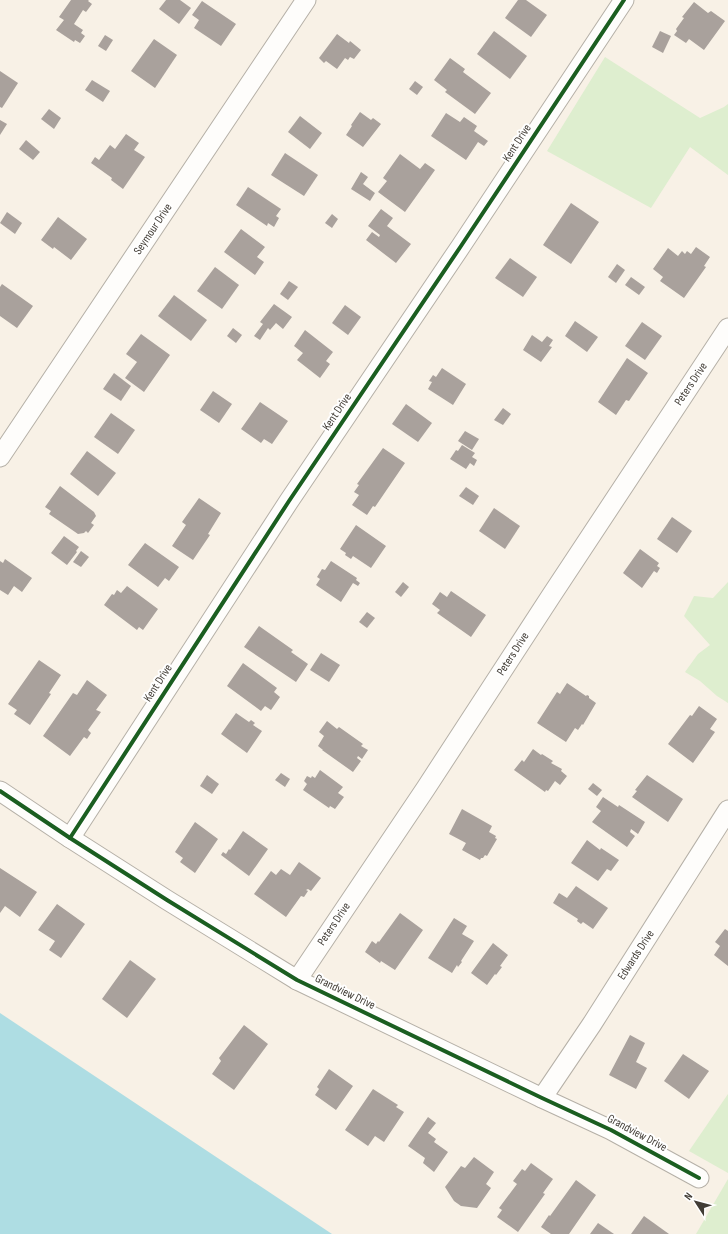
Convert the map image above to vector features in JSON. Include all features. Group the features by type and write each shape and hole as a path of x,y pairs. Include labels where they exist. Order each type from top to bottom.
{"street":[{"name":"Seymour Drive","path":"0,457 306,0"},
{"name":"Kent Drive","path":"70,838 289,501 462,246 624,0"},
{"name":"Peters Drive","path":"296,980 426,788 555,589 728,328"},
{"name":"Grandview Drive","path":"0,791 167,900 296,980 611,1130 699,1178"},
{"name":"Edwards Drive","path":"542,1098 592,1024 728,810"}],"green space":[{"path":"605,57 700,118 728,104 728,175 690,147 651,208 547,151"},
{"path":"728,582 728,703 717,696 700,681 685,672 698,654 710,645 684,616 694,596 713,598"},
{"path":"728,1094 728,1173 689,1151"},
{"path":"728,1179 728,1234 696,1234"}],"water":[{"path":"0,1013 332,1234 0,1234"}],"building":[{"path":"71,0 89,0 88,1 92,4 86,12 83,10 74,24 83,30 81,33 85,36 80,43 75,40 74,42 56,30 64,20 59,17"},
{"path":"166,0 180,0 191,8 179,24 159,9"},
{"path":"518,0 526,0 547,15 531,37 505,18"},
{"path":"202,1 236,24 221,46 194,28 199,20 192,15"},
{"path":"694,2 708,13 711,11 725,21 704,50 689,39 686,43 674,35 677,31 676,29 684,18 682,17"},
{"path":"494,31 527,56 510,79 477,54"},
{"path":"660,31 671,36 663,53 652,47"},
{"path":"337,34 349,43 350,41 361,50 354,59 350,57 348,60 345,58 337,69 326,61 324,63 319,58"},
{"path":"105,35 113,40 106,51 98,46"},
{"path":"154,39 177,55 155,88 131,71"},
{"path":"450,58 465,69 463,72 491,93 475,114 445,92 447,90 434,80"},
{"path":"0,71 18,83 2,108 0,107"},
{"path":"92,80 110,91 103,102 85,90"},
{"path":"415,81 423,87 417,95 409,89"},
{"path":"49,109 61,118 54,129 41,119"},
{"path":"360,112 371,120 373,118 381,124 363,147 346,135"},
{"path":"446,113 460,122 464,117 477,126 474,131 488,141 484,146 478,142 466,160 431,136"},
{"path":"300,116 322,133 310,149 288,132"},
{"path":"0,120 7,124 0,135"},
{"path":"126,134 139,143 134,150 145,157 123,189 111,180 112,178 91,163 95,157 99,160 110,145 115,149"},
{"path":"26,140 40,152 33,160 19,149"},
{"path":"285,153 318,175 304,196 271,175"},
{"path":"400,154 420,169 425,163 435,170 405,212 378,192 387,181 383,178"},
{"path":"361,172 368,177 363,184 375,193 370,201 351,189"},
{"path":"248,187 281,209 276,216 279,218 274,227 268,223 267,226 236,205"},
{"path":"571,203 599,222 571,264 543,245"},
{"path":"381,209 393,218 387,226 411,244 396,263 366,240 372,232 379,237 380,235 368,226"},
{"path":"7,212 22,223 15,234 0,223"},
{"path":"332,214 338,219 332,228 325,223"},
{"path":"58,217 87,239 71,260 54,247 53,249 41,240"},
{"path":"241,229 265,247 257,257 264,262 255,275 224,252"},
{"path":"696,247 710,257 704,266 706,267 684,298 660,281 663,277 653,269 668,248 678,256 682,251 685,254 687,251 691,254"},
{"path":"510,258 537,277 523,297 495,278"},
{"path":"617,264 625,270 616,283 608,277"},
{"path":"215,267 239,285 222,309 197,291"},
{"path":"631,277 645,287 639,295 625,285"},
{"path":"289,281 298,287 288,300 280,294"},
{"path":"2,284 33,306 17,328 0,316 0,287"},
{"path":"174,295 207,320 191,341 158,316"},
{"path":"274,304 292,317 283,329 276,323 270,330 268,328 260,340 254,336 263,324 260,322"},
{"path":"345,305 361,317 348,335 332,323"},
{"path":"575,321 598,337 587,352 565,336"},
{"path":"642,322 662,336 645,360 625,346"},
{"path":"233,328 242,335 236,343 227,336"},
{"path":"305,330 333,352 326,361 330,364 320,378 297,360 303,353 294,346"},
{"path":"141,334 170,355 144,392 125,378 137,362 126,354"},
{"path":"532,335 542,342 547,336 553,340 549,346 552,347 541,362 523,350"},
{"path":"627,358 648,373 629,401 626,400 616,415 598,402"},
{"path":"442,368 466,384 453,405 428,389 432,382 429,381 433,375 436,377"},
{"path":"114,373 131,386 121,401 103,389"},
{"path":"213,391 232,404 219,423 200,410"},
{"path":"260,402 288,421 272,444 264,439 261,443 241,429"},
{"path":"406,404 432,423 418,442 392,424"},
{"path":"503,408 511,414 503,425 494,420"},
{"path":"111,413 135,430 118,454 94,437"},
{"path":"465,431 479,439 472,450 458,441"},
{"path":"462,445 475,453 472,457 477,460 474,466 470,463 466,469 450,459 456,450 458,451"},
{"path":"383,448 405,463 375,507 373,506 367,515 352,505 359,495 354,492 359,485 357,484"},
{"path":"87,451 116,473 98,496 70,474"},
{"path":"60,486 94,512 96,516 91,523 94,525 88,533 86,531 78,534 49,514 51,511 45,507"},
{"path":"466,487 479,496 473,505 459,496"},
{"path":"199,498 221,513 208,534 210,535 193,560 172,546 186,525 182,522"},
{"path":"494,508 520,526 505,549 479,531"},
{"path":"672,517 692,531 677,553 657,539"},
{"path":"356,525 386,546 371,568 353,556 351,559 340,549"},
{"path":"64,536 79,547 67,565 51,553"},
{"path":"145,543 179,567 169,581 165,578 158,587 128,565"},
{"path":"640,549 659,563 657,566 660,568 657,573 654,571 642,588 623,573"},
{"path":"81,551 89,557 81,567 73,562"},
{"path":"5,559 32,578 22,592 14,586 8,595 0,590 0,561 3,563"},
{"path":"331,561 357,578 356,580 360,583 358,586 353,583 341,602 316,585 320,579 317,577 322,569 325,570"},
{"path":"403,582 409,587 401,597 395,592"},
{"path":"127,586 158,609 143,630 139,627 137,630 104,605 112,594 114,595 117,590 121,593"},
{"path":"451,591 486,615 471,637 437,613 440,610 432,604 440,592 447,597"},
{"path":"367,612 375,618 367,628 359,622"},
{"path":"259,626 293,650 291,652 308,664 296,682 244,647"},
{"path":"321,653 340,665 329,682 310,670"},
{"path":"39,660 61,675 49,693 51,694 30,725 14,714 17,710 8,704"},
{"path":"243,663 277,688 274,692 280,697 271,710 265,706 261,711 227,686"},
{"path":"87,680 107,695 96,710 101,712 88,730 91,733 87,739 84,737 70,756 43,736 73,693 77,695"},
{"path":"567,683 586,696 589,696 589,698 596,703 583,725 582,724 578,730 575,728 566,742 537,723 557,692 560,694"},
{"path":"699,706 717,719 710,729 715,732 693,763 668,744 690,715 692,716"},
{"path":"236,713 249,722 251,720 255,723 253,725 262,731 247,753 221,734"},
{"path":"327,721 337,729 339,727 363,744 361,746 368,750 362,759 358,756 357,758 361,761 353,772 318,746 324,736 319,732"},
{"path":"533,749 553,761 551,763 562,769 561,771 567,776 560,785 555,781 548,791 546,790 545,792 514,770 522,760 524,762"},
{"path":"320,770 343,787 338,793 344,797 335,809 330,806 329,808 303,790 307,784 304,781 307,776 311,778 312,776 315,778"},
{"path":"281,773 290,779 285,787 275,780"},
{"path":"207,775 219,784 212,794 200,786"},
{"path":"647,775 683,799 668,822 632,797 637,791 635,790"},
{"path":"593,783 602,790 597,796 588,789"},
{"path":"603,797 618,807 619,805 645,822 638,834 631,829 630,832 635,836 627,847 592,822 601,811 596,807"},
{"path":"462,809 492,826 489,832 496,836 495,838 497,839 487,856 485,855 480,860 462,850 466,843 449,834"},
{"path":"195,822 218,839 195,873 180,862 183,858 175,852"},
{"path":"243,831 268,849 249,876 221,855 223,852 226,854 229,849 230,850"},
{"path":"587,840 600,850 601,848 619,860 611,871 607,869 598,881 571,863"},
{"path":"299,862 321,878 311,891 308,889 306,890 308,891 304,897 301,896 286,917 254,894 271,871 276,875 281,869 290,875"},
{"path":"0,868 37,892 20,917 5,906 0,913"},
{"path":"576,886 608,908 593,929 583,922 581,924 577,921 578,919 553,903 559,893 567,898"},
{"path":"57,904 85,924 61,958 49,950 55,941 38,930"},
{"path":"400,913 423,930 395,970 381,961 380,963 365,952 372,941 376,944 378,941 379,942"},
{"path":"454,918 467,926 462,934 474,941 461,961 462,962 458,967 457,965 452,973 428,958"},
{"path":"725,929 728,931 728,966 714,955 720,946 715,942"},
{"path":"493,943 508,955 500,966 502,967 487,985 471,973"},
{"path":"130,960 156,979 127,1018 102,999"},
{"path":"244,1025 268,1044 234,1090 212,1074 221,1061 219,1058"},
{"path":"630,1035 645,1043 636,1062 647,1068 636,1089 609,1075"},
{"path":"683,1054 709,1071 689,1099 664,1081"},
{"path":"329,1069 353,1086 336,1110 315,1095 319,1089 317,1087"},
{"path":"373,1089 398,1105 396,1107 404,1112 384,1142 375,1136 368,1146 345,1130"},
{"path":"428,1117 436,1123 428,1133 436,1139 434,1142 448,1152 434,1172 423,1163 425,1158 408,1146"},
{"path":"474,1157 494,1172 486,1184 491,1188 477,1208 461,1206 454,1201 445,1187 461,1166 465,1168"},
{"path":"531,1163 553,1179 543,1193 545,1194 518,1232 497,1217 502,1210 499,1208 517,1184 513,1181 522,1169 525,1171"},
{"path":"576,1180 596,1195 569,1234 551,1234 541,1227"},
{"path":"644,1216 669,1234 631,1234"},
{"path":"598,1223 614,1234 590,1234"}],"cycle path":[{"path":"70,838 289,501 461,246 624,0"},
{"path":"0,791 167,900 297,980 611,1130 699,1178"}]}
